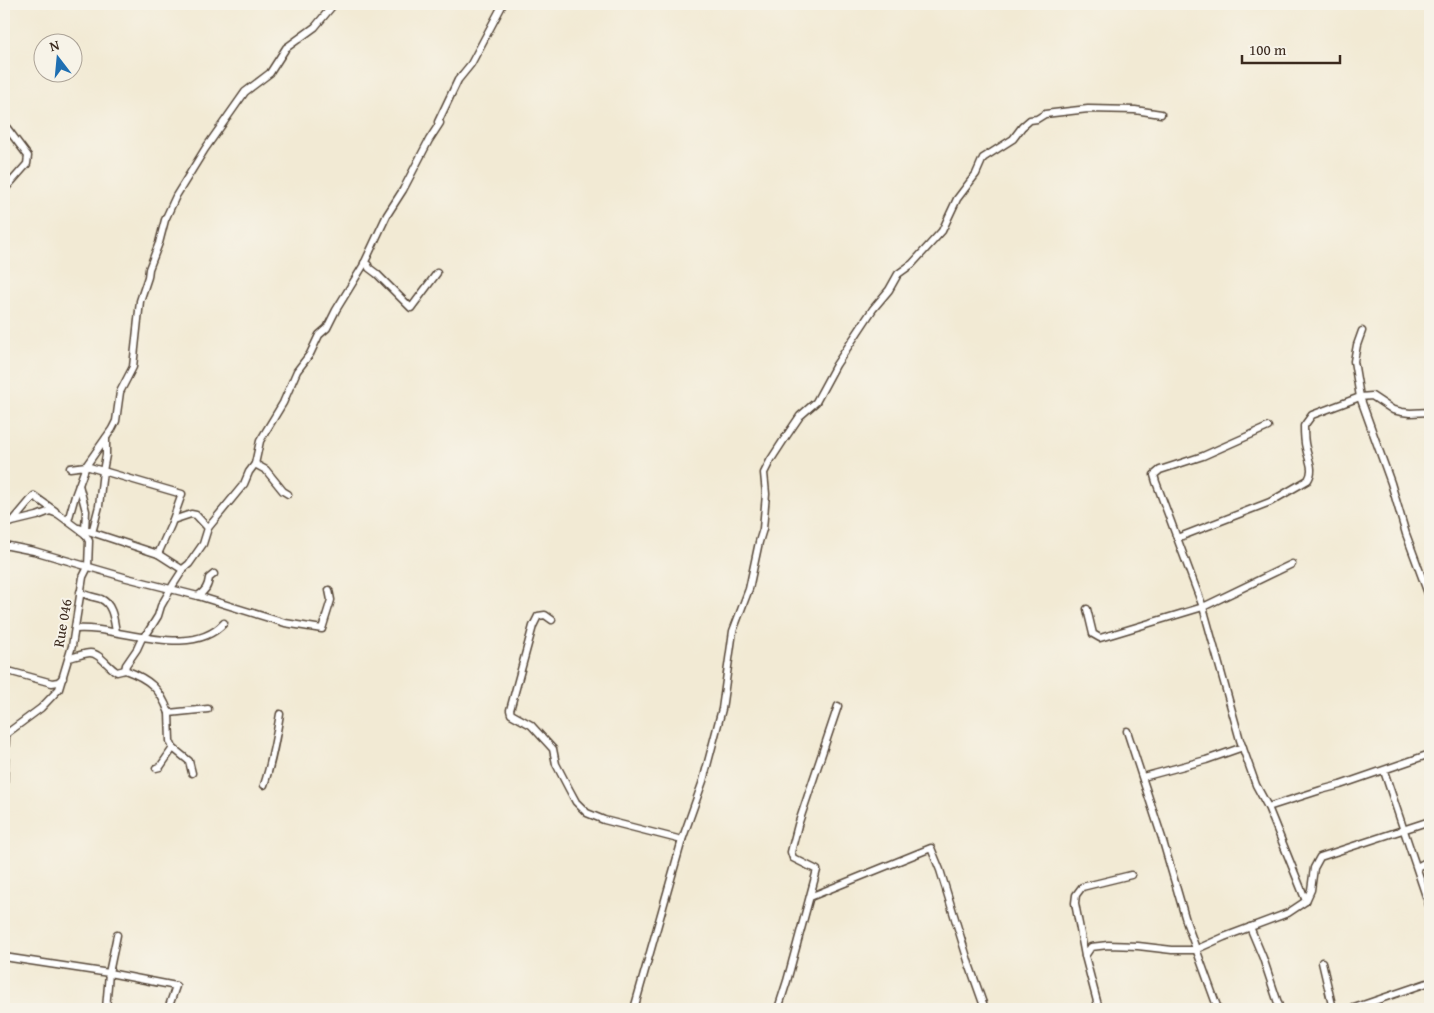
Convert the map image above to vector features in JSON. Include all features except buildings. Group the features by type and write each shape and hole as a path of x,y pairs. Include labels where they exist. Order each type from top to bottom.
{"street":[{"path":"68,521 86,466 116,421 120,392 133,367 140,301 165,220 176,196 205,149 246,92 270,73 286,48 315,27 334,4"},
{"path":"125,670 126,665 151,627 161,606 183,570 203,544 208,528 232,500 255,464 260,441 283,403 297,371 310,354 319,335 327,328 364,263 387,215 440,123 438,122 449,96 458,80 471,64 503,4"},
{"path":"634,1009 682,840 712,749 722,709 733,631 750,589 758,542 763,529 766,494 764,474 782,440 800,416 816,402 836,365 873,309 890,290 898,274 912,264 942,231 957,199 976,174 983,158 1013,139 1030,120 1037,119 1045,114 1088,109 1134,110 1161,114"},
{"path":"4,124 28,156 27,164 4,190"},
{"path":"364,263 411,308 436,273"},
{"path":"1362,331 1356,345 1354,361 1360,397 1430,599"},
{"path":"1177,538 1270,502 1308,480 1312,474 1312,465 1305,447 1304,426 1312,415 1360,397 1372,396 1393,410 1410,413 1430,412"},
{"path":"1268,427 1203,456 1160,470 1154,475 1203,607 1256,785 1268,808 1306,901"},
{"path":"87,530 93,529 99,506 102,471 106,455 106,437"},
{"path":"255,464 266,470 288,494"},
{"path":"70,468 86,466 182,494 158,554"},
{"path":"79,485 86,511 87,530"},
{"name":"Rue 046","path":"4,784 6,734 41,708 60,689 75,629 83,577 88,567 90,541 85,534 34,496 13,521"},
{"path":"4,524 50,511 58,514"},
{"path":"173,520 191,514 196,515 208,528"},
{"path":"76,527 158,554 183,570"},
{"path":"4,545 34,551 198,596 285,623 322,629 331,600 329,590"},
{"path":"1087,609 1094,634 1100,638 1203,607 1292,564"},
{"path":"198,596 205,591 209,578 214,574"},
{"path":"80,592 90,597 102,599 108,603 116,632"},
{"path":"552,620 545,615 538,616 533,626 510,710 512,714 531,725 553,749 556,764 569,789 576,802 587,813 604,820 682,840"},
{"path":"75,629 92,628 142,638 176,640 206,637 224,623"},
{"path":"69,658 88,653 100,658 117,672 125,670 151,682 169,713 170,741 173,748 189,761 192,773"},
{"path":"4,671 52,683 58,682 64,677"},
{"path":"778,1009 816,870 793,858 791,852 798,825 838,706"},
{"path":"169,713 208,709"},
{"path":"264,785 271,766 280,714"},
{"path":"1127,730 1195,950 1218,1009"},
{"path":"1143,777 1206,760 1243,746"},
{"path":"156,768 160,767 173,748"},
{"path":"1268,808 1384,771 1430,754"},
{"path":"1384,771 1430,904"},
{"path":"1085,956 1091,947 1108,945 1195,950 1224,936 1288,913 1306,901 1311,890 1314,868 1320,857 1430,821"},
{"path":"810,897 931,848 940,870 985,1009"},
{"path":"1418,867 1430,860"},
{"path":"1099,1009 1085,956 1075,903 1076,895 1082,887 1131,875"},
{"path":"1250,927 1263,958 1280,1009"},
{"path":"106,1009 109,973 116,935"},
{"path":"4,957 109,973 176,986 168,1009"},
{"path":"1322,962 1333,1009"},
{"path":"1351,1009 1430,982"}]}
